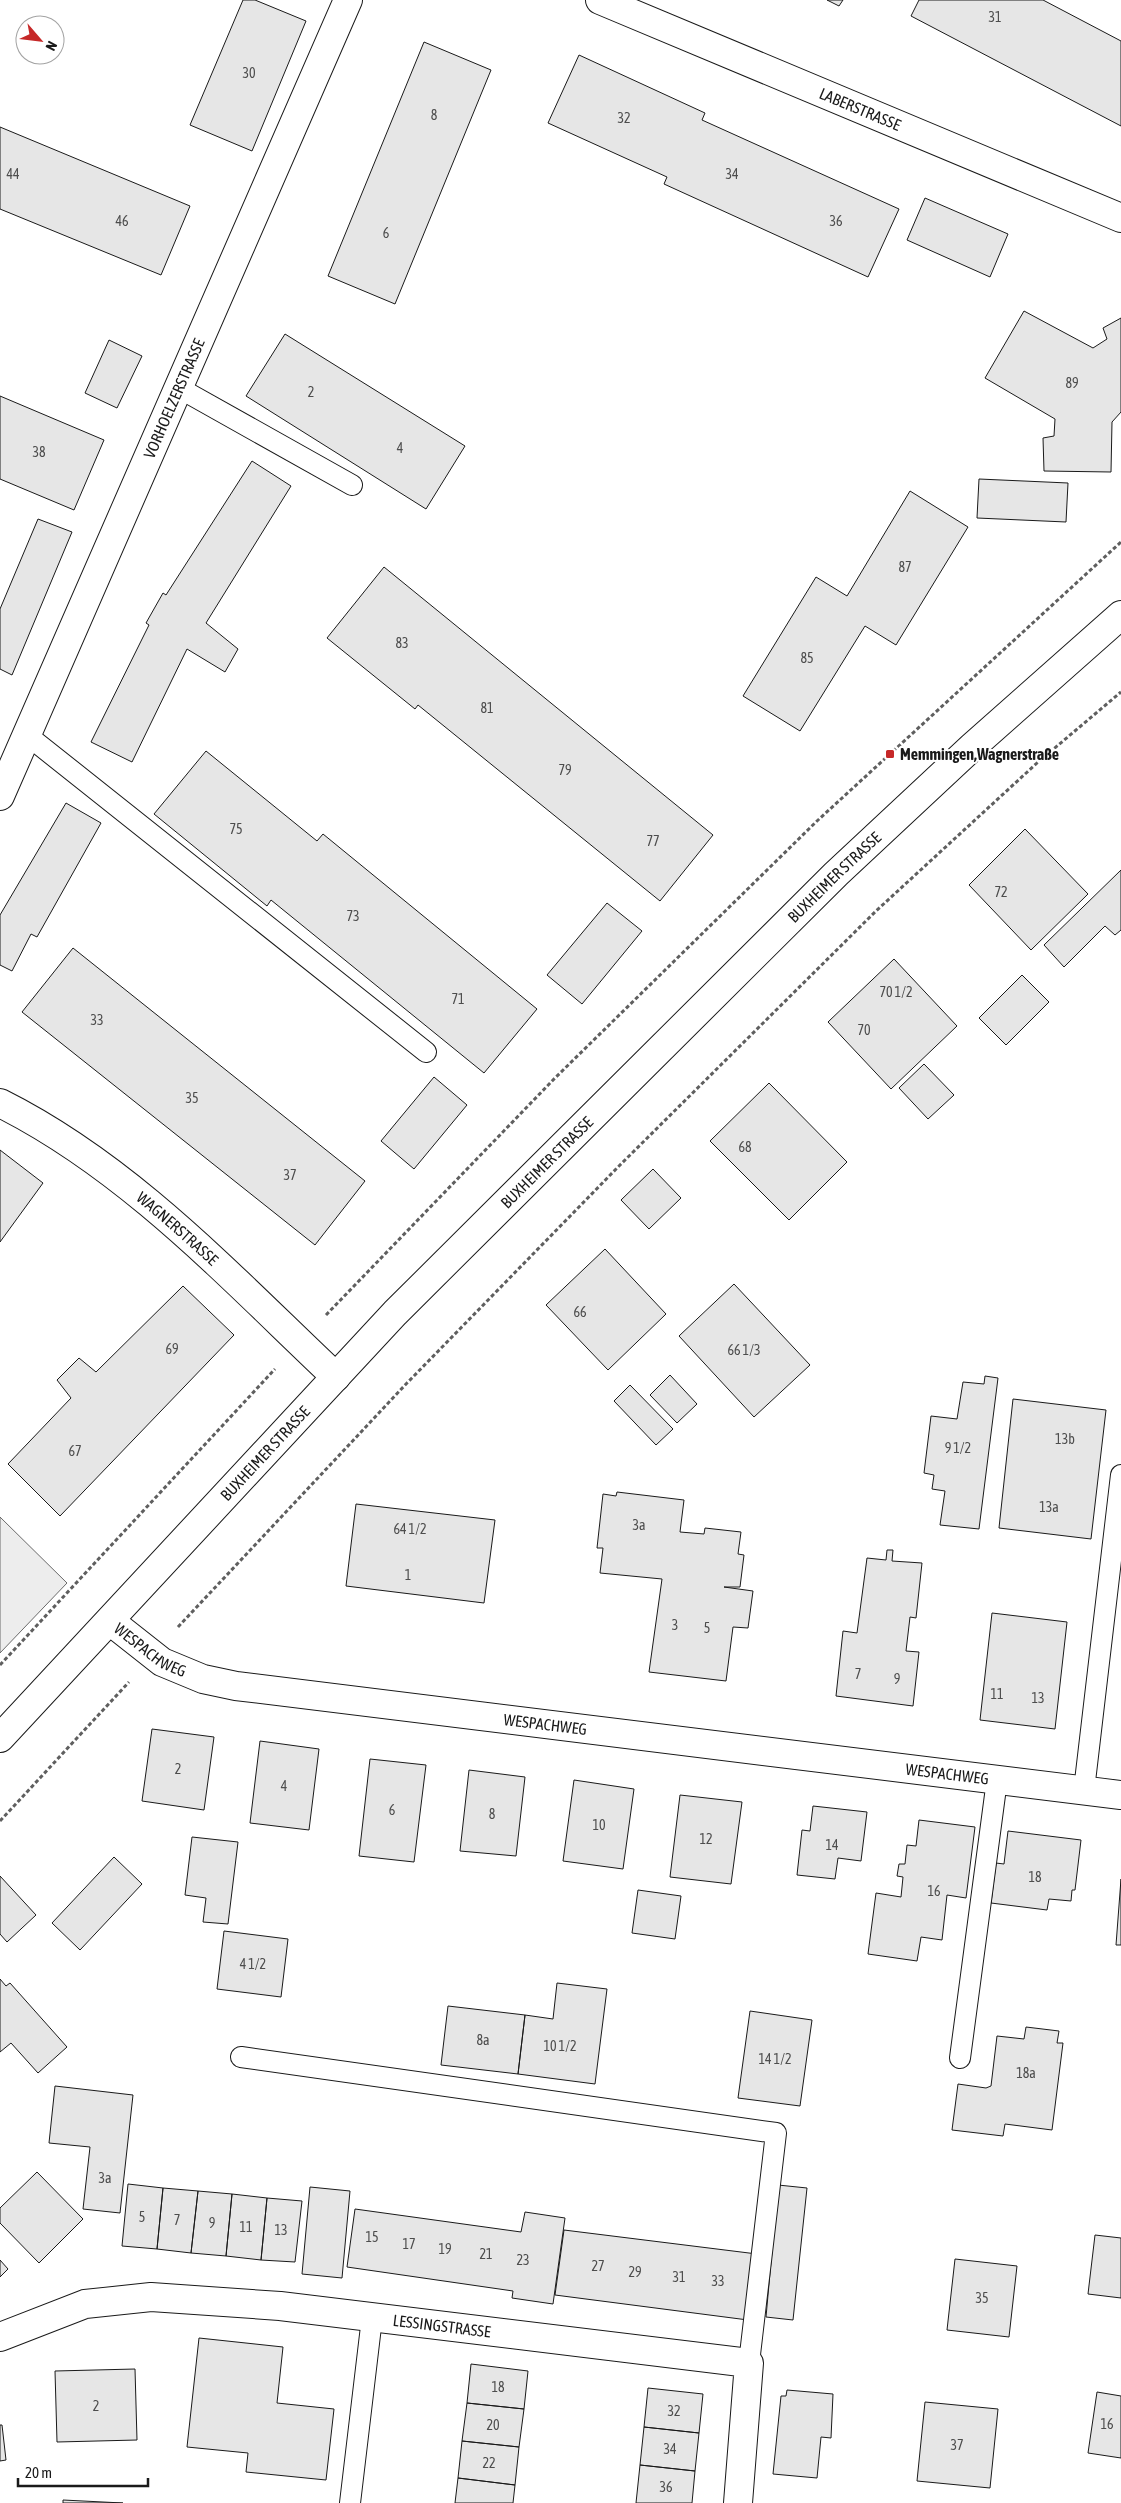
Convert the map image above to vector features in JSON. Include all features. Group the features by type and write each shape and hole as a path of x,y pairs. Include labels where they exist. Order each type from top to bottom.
{"street":[{"name":"VORHOELZERSTRASSE","path":"0,796 348,0"},
{"name":"LABERSTRASSE","path":"600,0 1121,218"},
{"name":"BUXHEIMER STRASSE","path":"0,1738 395,1313 836,874 972,747 1121,615"},
{"name":"WAGNERSTRASSE","path":"0,1103 62,1138 148,1201 336,1376"},
{"name":"WESPACHWEG","path":"110,1621 162,1662 203,1679 236,1686 1121,1795"},
{"name":"LESSINGSTRASSE","path":"0,2337 85,2304 151,2297 280,2306 750,2363"},
{"path":"738,2503 750,2363"}],"lane":[{"path":"178,388 352,485"},
{"path":"27,735 426,1052"},
{"path":"1084,1790 1121,1474"},
{"name":"WESPACHWEG","path":"960,2058 997,1780"},
{"path":"241,2056 776,2133 750,2363"},
{"path":"350,2503 372,2318"}],"path":[{"path":"0,1665 300,1342 555,1078 817,821 1121,542"},
{"path":"0,1821 407,1383 620,1165 876,911 1037,764 1121,692"}],"shaded area":[{"path":"0,1517 67,1583 0,1653"}],"building":[{"path":"243,0 255,0 306,21 252,151 190,125"},
{"path":"827,0 843,0 839,6"},
{"path":"919,0 1043,0 1121,41 1121,126 911,16"},
{"path":"424,42 491,70 395,304 328,276"},
{"path":"579,55 705,113 702,120 899,209 868,277 664,184 667,177 548,123"},
{"path":"0,127 190,206 161,275 0,209"},
{"path":"925,198 1008,234 990,277 907,240"},
{"path":"1024,311 1093,348 1107,339 1103,328 1121,318 1121,412 1112,422 1111,472 1044,471 1043,438 1054,436 1055,419 985,378"},
{"path":"285,334 465,446 426,509 246,396"},
{"path":"109,340 142,356 117,408 85,393"},
{"path":"0,396 104,440 74,510 0,479"},
{"path":"252,461 291,486 206,623 238,649 225,672 187,649 132,762 91,742 149,625 146,623 163,593 166,595"},
{"path":"979,479 1068,483 1066,522 977,518"},
{"path":"910,491 968,527 896,645 865,626 800,731 743,696 816,577 847,596"},
{"path":"38,519 72,532 12,675 0,669 0,609"},
{"path":"384,567 713,835 660,901 418,705 415,709 327,638"},
{"path":"206,751 317,841 323,834 537,1009 484,1073 271,900 267,906 154,814"},
{"path":"66,803 101,823 37,937 31,934 12,971 0,965 0,915"},
{"path":"1025,829 1088,894 1031,950 969,885"},
{"path":"1121,870 1121,930 1115,935 1105,926 1064,967 1044,945"},
{"path":"607,903 642,931 582,1004 547,975"},
{"path":"73,948 365,1181 315,1245 22,1012"},
{"path":"894,959 957,1026 891,1089 828,1022"},
{"path":"1022,975 1049,1002 1006,1045 979,1018"},
{"path":"924,1064 954,1095 928,1119 899,1088"},
{"path":"434,1077 467,1105 414,1169 381,1141"},
{"path":"769,1083 847,1162 789,1220 710,1141"},
{"path":"0,1150 43,1183 0,1242"},
{"path":"653,1169 681,1198 649,1229 621,1200"},
{"path":"605,1249 666,1314 608,1370 546,1305"},
{"path":"734,1284 810,1365 754,1417 679,1336"},
{"path":"183,1286 234,1335 60,1516 8,1464 71,1398 57,1380 79,1358 96,1372"},
{"path":"670,1375 697,1404 677,1423 650,1395"},
{"path":"985,1376 998,1378 979,1529 940,1525 945,1491 932,1489 934,1475 924,1473 931,1416 957,1419 963,1382 984,1384"},
{"path":"630,1385 673,1429 656,1445 614,1401"},
{"path":"1013,1399 1106,1410 1091,1539 999,1528"},
{"path":"617,1492 684,1500 680,1532 704,1534 705,1528 741,1532 738,1554 744,1555 740,1587 724,1587 753,1591 748,1628 733,1627 726,1681 649,1672 662,1579 600,1573 603,1548 597,1548 603,1494 616,1496"},
{"path":"356,1504 495,1520 484,1603 346,1586"},
{"path":"887,1550 893,1550 892,1561 922,1563 916,1618 910,1617 906,1651 919,1652 913,1706 836,1696 843,1631 857,1633 867,1558 886,1560"},
{"path":"992,1613 1067,1622 1055,1729 980,1720"},
{"path":"152,1729 214,1737 204,1810 142,1801"},
{"path":"260,1741 319,1749 309,1830 250,1823"},
{"path":"370,1759 426,1765 414,1862 359,1856"},
{"path":"469,1770 525,1777 516,1856 460,1851"},
{"path":"574,1780 634,1789 623,1869 563,1861"},
{"path":"680,1795 742,1802 731,1884 670,1877"},
{"path":"813,1806 867,1812 861,1861 838,1858 835,1879 797,1875 802,1830 810,1831"},
{"path":"919,1820 975,1827 966,1898 947,1895 942,1940 921,1937 917,1961 868,1954 876,1893 901,1897 903,1877 897,1876 899,1864 905,1864 907,1845 916,1846"},
{"path":"1008,1831 1081,1840 1075,1890 1072,1890 1071,1901 1049,1899 1047,1910 991,1903 996,1863 1004,1864"},
{"path":"192,1837 238,1842 228,1924 203,1922 206,1898 185,1895"},
{"path":"114,1857 142,1884 80,1950 52,1923"},
{"path":"0,1876 36,1915 7,1942 0,1934"},
{"path":"1121,1879 1121,1945 1116,1945"},
{"path":"638,1890 681,1896 675,1939 632,1933"},
{"path":"224,1931 288,1939 281,1997 217,1989"},
{"path":"0,1979 6,1986 10,1983 67,2047 38,2073 11,2043 0,2052"},
{"path":"557,1983 607,1989 595,2084 518,2074 525,2015 553,2019"},
{"path":"448,2006 525,2015 518,2074 441,2065"},
{"path":"750,2011 812,2020 800,2106 738,2098"},
{"path":"1026,2027 1059,2031 1057,2043 1063,2043 1052,2130 1005,2124 1003,2136 952,2130 958,2084 986,2088 991,2086 997,2036 1024,2039"},
{"path":"55,2086 133,2095 120,2213 83,2209 90,2147 49,2143"},
{"path":"37,2172 83,2219 39,2263 0,2223 0,2208"},
{"path":"128,2184 163,2188 157,2249 122,2246"},
{"path":"778,2185 807,2188 793,2320 766,2317"},
{"path":"310,2187 350,2191 342,2278 302,2274"},
{"path":"163,2188 198,2191 191,2253 157,2249"},
{"path":"198,2191 232,2194 226,2256 191,2253"},
{"path":"232,2194 267,2198 261,2260 226,2256"},
{"path":"267,2198 302,2201 295,2262 261,2260"},
{"path":"355,2209 521,2232 525,2212 565,2218 553,2304 512,2298 513,2291 347,2267"},
{"path":"564,2230 757,2254 748,2320 555,2295"},
{"path":"1095,2235 1121,2238 1121,2298 1088,2294"},
{"path":"955,2259 1017,2266 1009,2337 947,2330"},
{"path":"0,2260 8,2269 0,2277"},
{"path":"199,2338 283,2347 277,2403 334,2409 326,2480 246,2472 248,2453 187,2447"},
{"path":"471,2364 528,2371 524,2409 467,2403"},
{"path":"135,2369 137,2440 57,2442 55,2371"},
{"path":"648,2388 703,2394 699,2433 644,2427"},
{"path":"787,2390 833,2394 831,2438 821,2437 817,2478 773,2474 781,2396 786,2396"},
{"path":"1097,2392 1121,2396 1121,2458 1088,2453"},
{"path":"925,2402 998,2409 990,2488 917,2481"},
{"path":"467,2403 524,2409 519,2447 462,2441"},
{"path":"0,2425 2,2425 6,2460 0,2461"},
{"path":"644,2427 699,2433 695,2471 640,2465"},
{"path":"462,2441 519,2447 515,2485 458,2478"},
{"path":"640,2465 695,2471 692,2503 636,2503"},
{"path":"458,2478 515,2485 513,2503 455,2503"},
{"path":"63,2500 123,2503 63,2503"}],"place":[{"name":"Memmingen,Wagnerstraße","path":"890,754"}]}
